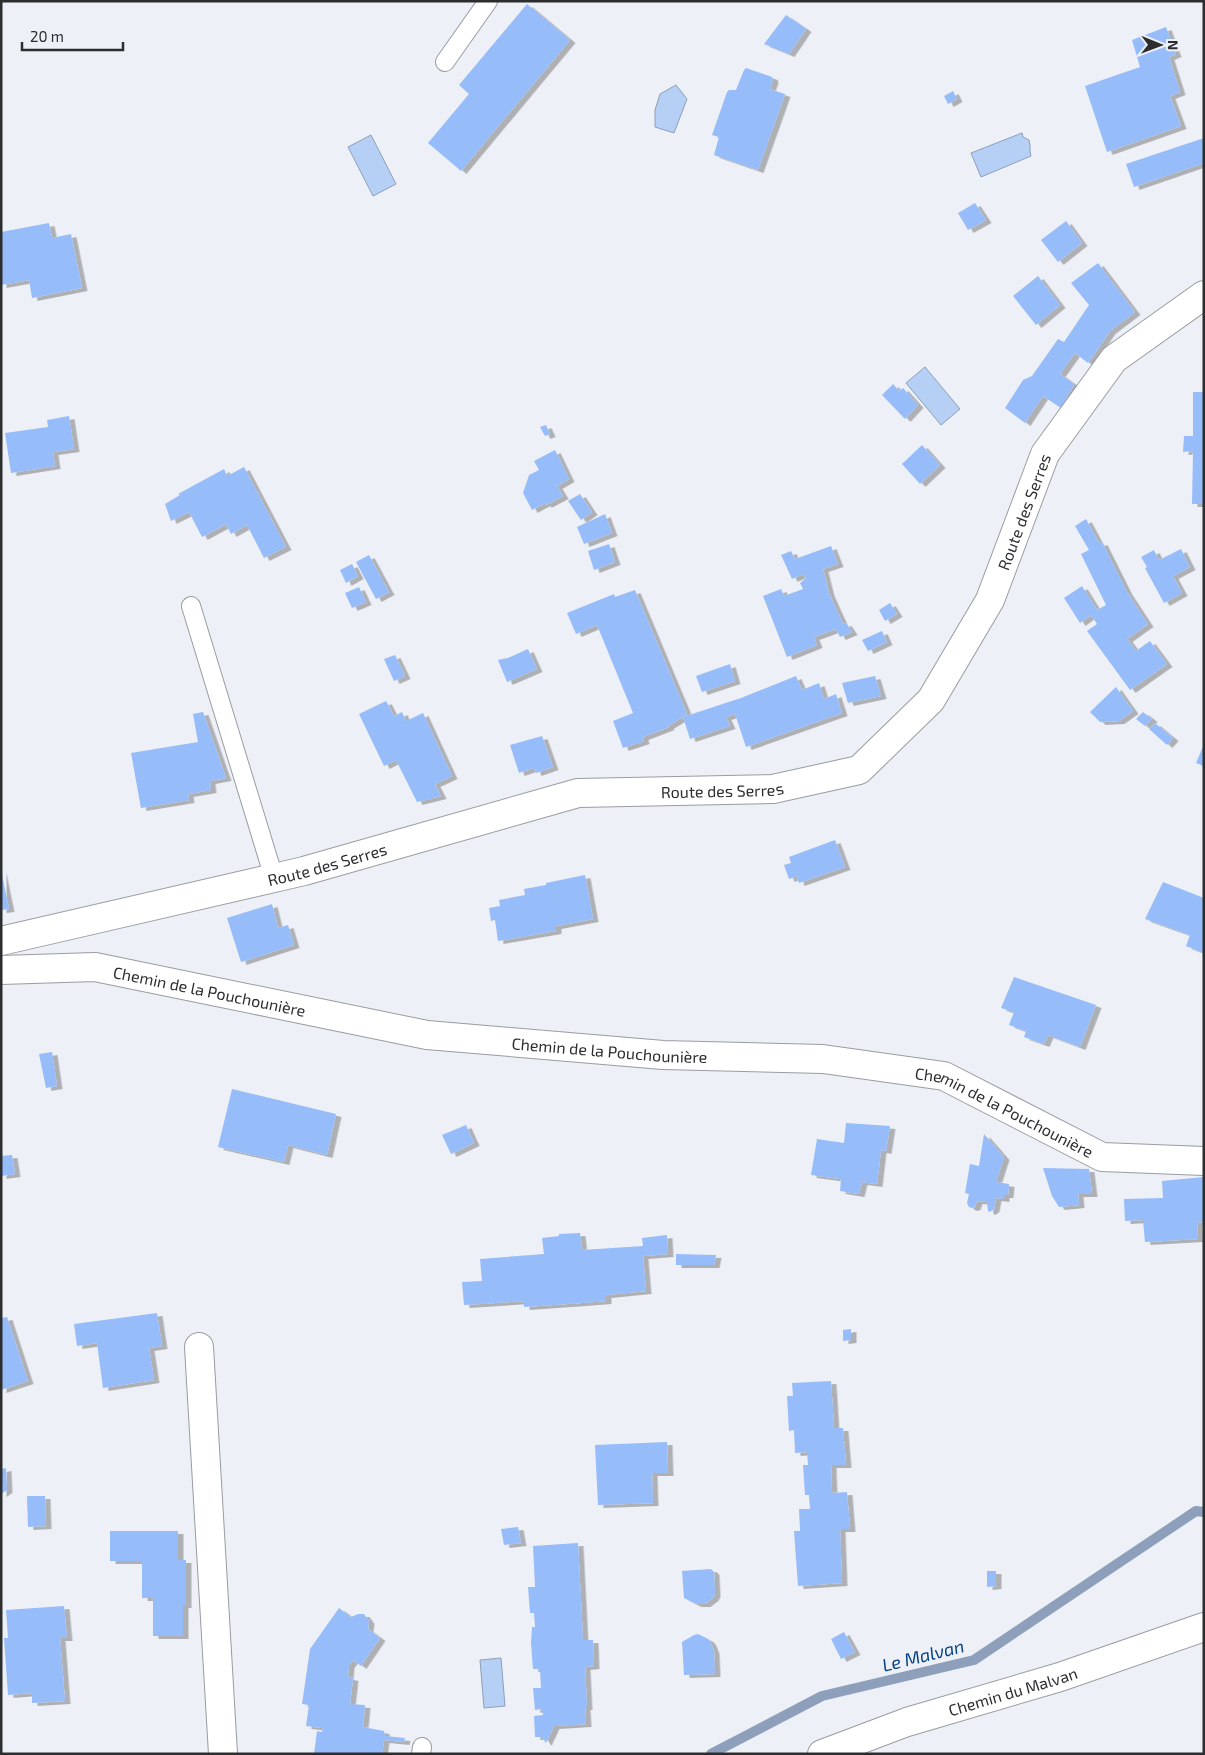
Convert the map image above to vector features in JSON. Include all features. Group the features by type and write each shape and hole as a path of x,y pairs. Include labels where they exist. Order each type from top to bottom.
{"street":[{"name":"Route des Serres","path":"1,941 274,878 578,792 773,789 859,770 931,700 936,692 990,600 1045,454 1114,359 1204,295"},
{"name":"Chemin de la Pouchounière","path":"1,970 95,967 427,1035 663,1055 823,1060 944,1076 1102,1157 1204,1161"},
{"path":"200,1347 223,1754"},
{"name":"Chemin du Malvan","path":"822,1754 907,1722 1060,1677 1204,1627"}],"lane":[{"path":"445,62 488,1"},
{"path":"192,606 274,878"}],"water":[{"path":"676,85 687,99 674,133 655,127 655,110 660,94"},
{"path":"1022,133 1023,137 1029,140 1031,156 981,177 971,153"},
{"path":"371,135 396,184 373,196 348,147"},
{"path":"925,367 960,409 941,425 906,383"},
{"path":"501,1658 505,1706 484,1708 480,1660"}],"building":[{"path":"527,4 570,40 461,171 428,143 469,94 459,85"},
{"path":"786,15 806,29 789,54 764,44"},
{"path":"1166,27 1176,54 1169,57 1180,92 1170,96 1181,126 1107,152 1085,86 1140,67 1132,40"},
{"path":"746,68 772,77 770,89 785,94 758,170 714,155 719,137 712,135 727,92 729,90 736,90"},
{"path":"953,91 957,99 948,104 944,96"},
{"path":"1204,138 1204,163 1134,187 1126,164"},
{"path":"975,203 986,220 968,230 958,213"},
{"path":"1066,221 1082,243 1058,262 1041,240"},
{"path":"49,223 52,238 71,234 82,288 32,298 29,280 1,285 1,232"},
{"path":"1098,263 1135,312 1110,331 1088,363 1075,353 1060,374 1074,384 1061,408 1043,396 1025,423 1005,408 1023,380 1032,376 1058,339 1064,342 1089,305 1071,283"},
{"path":"1038,276 1060,305 1036,325 1013,296"},
{"path":"893,384 899,391 903,388 918,405 905,419 882,395"},
{"path":"1193,392 1204,392 1204,504 1192,504 1193,451 1183,452 1184,436 1193,436"},
{"path":"69,416 74,449 53,452 55,466 11,473 5,433 48,427 47,420"},
{"path":"546,425 550,434 545,436 540,427"},
{"path":"922,445 940,465 920,484 902,464"},
{"path":"555,450 569,479 557,486 563,496 532,510 523,493 529,475 539,470 534,461"},
{"path":"244,467 286,547 264,558 247,525 231,534 226,524 202,537 189,512 171,521 165,504 180,495 178,494 224,469 227,476"},
{"path":"580,494 592,512 581,520 568,501"},
{"path":"605,514 612,533 584,544 577,527"},
{"path":"1086,519 1099,543 1102,542 1127,592 1148,624 1127,639 1136,651 1150,641 1167,664 1130,690 1087,631 1097,624 1091,615 1080,623 1064,598 1082,586 1097,610 1106,605 1081,554 1089,550 1075,526"},
{"path":"609,544 615,562 594,570 588,551"},
{"path":"831,546 838,564 823,569 829,593 843,624 846,623 852,632 840,637 836,629 814,637 817,645 787,657 763,596 781,589 784,596 803,589 800,583 806,578 803,574 792,579 781,555 791,551 795,559"},
{"path":"1181,549 1190,567 1173,576 1182,593 1164,603 1141,557 1154,550 1159,560"},
{"path":"369,555 389,592 376,599 356,562"},
{"path":"352,564 358,576 346,583 340,570"},
{"path":"359,587 366,602 352,608 345,593"},
{"path":"635,590 687,714 669,727 643,737 644,741 623,748 613,721 633,713 597,625 576,634 567,613 614,594 615,597"},
{"path":"890,603 897,614 885,621 879,610"},
{"path":"882,631 887,642 868,651 862,640"},
{"path":"528,649 537,669 507,682 498,660 508,658"},
{"path":"395,655 405,676 394,681 384,659"},
{"path":"730,664 735,681 702,692 696,676"},
{"path":"796,676 802,690 819,683 824,699 836,694 842,713 746,747 735,714 726,717 730,726 690,739 683,717 741,698"},
{"path":"875,676 881,696 848,703 842,683"},
{"path":"1116,687 1133,711 1119,721 1100,722 1090,712"},
{"path":"386,701 394,716 402,712 406,721 423,713 452,776 435,784 441,796 417,802 396,760 384,766 359,714"},
{"path":"203,712 226,778 210,781 211,790 188,794 189,800 141,808 131,753 198,742 193,714"},
{"path":"1143,712 1152,719 1145,726 1136,719"},
{"path":"1155,723 1173,738 1167,745 1149,729"},
{"path":"542,736 553,767 536,773 534,768 519,773 510,745"},
{"path":"1204,744 1204,766 1196,763"},
{"path":"835,840 845,867 799,883 797,876 789,879 784,865 791,863 789,857"},
{"path":"1,870 9,909 1,910"},
{"path":"585,875 593,919 556,926 556,931 498,941 495,920 491,921 489,908 500,906 499,900 525,895 524,889"},
{"path":"1163,882 1204,898 1204,953 1186,946 1190,935 1145,919"},
{"path":"272,904 278,928 288,925 294,945 241,962 227,918"},
{"path":"1014,977 1096,1005 1080,1047 1048,1035 1044,1044 1024,1037 1026,1031 1009,1025 1014,1012 1001,1008"},
{"path":"52,1052 57,1086 46,1088 39,1054"},
{"path":"232,1089 336,1114 327,1155 288,1145 284,1162 218,1147"},
{"path":"846,1123 890,1126 886,1151 881,1150 877,1184 862,1182 859,1194 840,1191 841,1179 811,1175 817,1139 844,1143"},
{"path":"466,1125 474,1143 451,1154 442,1135"},
{"path":"984,1134 1004,1157 996,1182 1009,1184 1008,1195 1004,1195 1004,1199 996,1198 994,1209 990,1212 988,1211 987,1202 977,1201 975,1207 969,1207 967,1203 969,1194 965,1193 970,1164 979,1166"},
{"path":"12,1155 15,1174 1,1176 1,1156"},
{"path":"1043,1168 1089,1169 1092,1194 1078,1194 1079,1205 1059,1207 1052,1196"},
{"path":"1204,1177 1204,1222 1197,1223 1198,1239 1145,1242 1143,1220 1125,1221 1124,1199 1163,1198 1162,1181"},
{"path":"580,1233 582,1250 643,1246 642,1238 667,1235 668,1254 643,1256 646,1291 606,1295 606,1301 524,1307 524,1301 464,1305 462,1282 482,1281 480,1259 544,1254 542,1238 559,1236 559,1234"},
{"path":"676,1254 716,1255 714,1265 676,1265"},
{"path":"157,1313 162,1346 149,1348 154,1380 103,1388 97,1343 77,1346 74,1324"},
{"path":"7,1317 28,1381 1,1390 1,1318"},
{"path":"851,1329 851,1340 843,1341 843,1330"},
{"path":"831,1381 834,1428 843,1428 846,1465 831,1465 832,1493 847,1492 850,1529 840,1529 842,1583 798,1586 794,1531 800,1531 799,1509 810,1509 809,1495 805,1495 803,1465 808,1465 807,1452 795,1453 794,1430 789,1431 787,1396 793,1396 792,1383"},
{"path":"667,1442 668,1473 652,1473 653,1503 598,1505 595,1445"},
{"path":"6,1468 7,1490 1,1494 1,1469"},
{"path":"27,1496 45,1496 46,1526 28,1527"},
{"path":"518,1527 521,1543 504,1545 501,1529"},
{"path":"110,1531 178,1531 178,1560 186,1560 186,1605 183,1605 183,1636 153,1636 153,1598 142,1598 142,1561 110,1561"},
{"path":"578,1543 583,1640 593,1640 594,1666 585,1667 586,1724 554,1726 546,1743 542,1737 535,1737 534,1716 543,1715 542,1709 535,1710 533,1688 541,1688 540,1669 533,1669 531,1643 532,1627 535,1627 534,1613 530,1613 528,1587 535,1587 533,1546"},
{"path":"711,1569 714,1572 715,1594 713,1598 705,1604 696,1604 684,1598 682,1571"},
{"path":"987,1571 996,1571 996,1586 987,1587"},
{"path":"64,1606 67,1638 60,1638 65,1701 32,1703 32,1693 8,1695 4,1638 8,1638 6,1610"},
{"path":"339,1608 351,1617 364,1614 369,1621 368,1629 380,1638 361,1666 353,1660 349,1665 348,1677 353,1678 350,1704 365,1705 363,1727 384,1731 385,1736 405,1738 404,1742 384,1740 382,1754 314,1754 317,1731 322,1732 323,1728 306,1726 309,1705 302,1704 310,1649"},
{"path":"844,1632 855,1652 841,1659 831,1639"},
{"path":"698,1634 708,1639 711,1643 714,1651 715,1674 684,1675 682,1642"}],"waterway":[{"name":"Le Malvan","path":"711,1754 822,1696 974,1660 1196,1511 1204,1512"}]}
